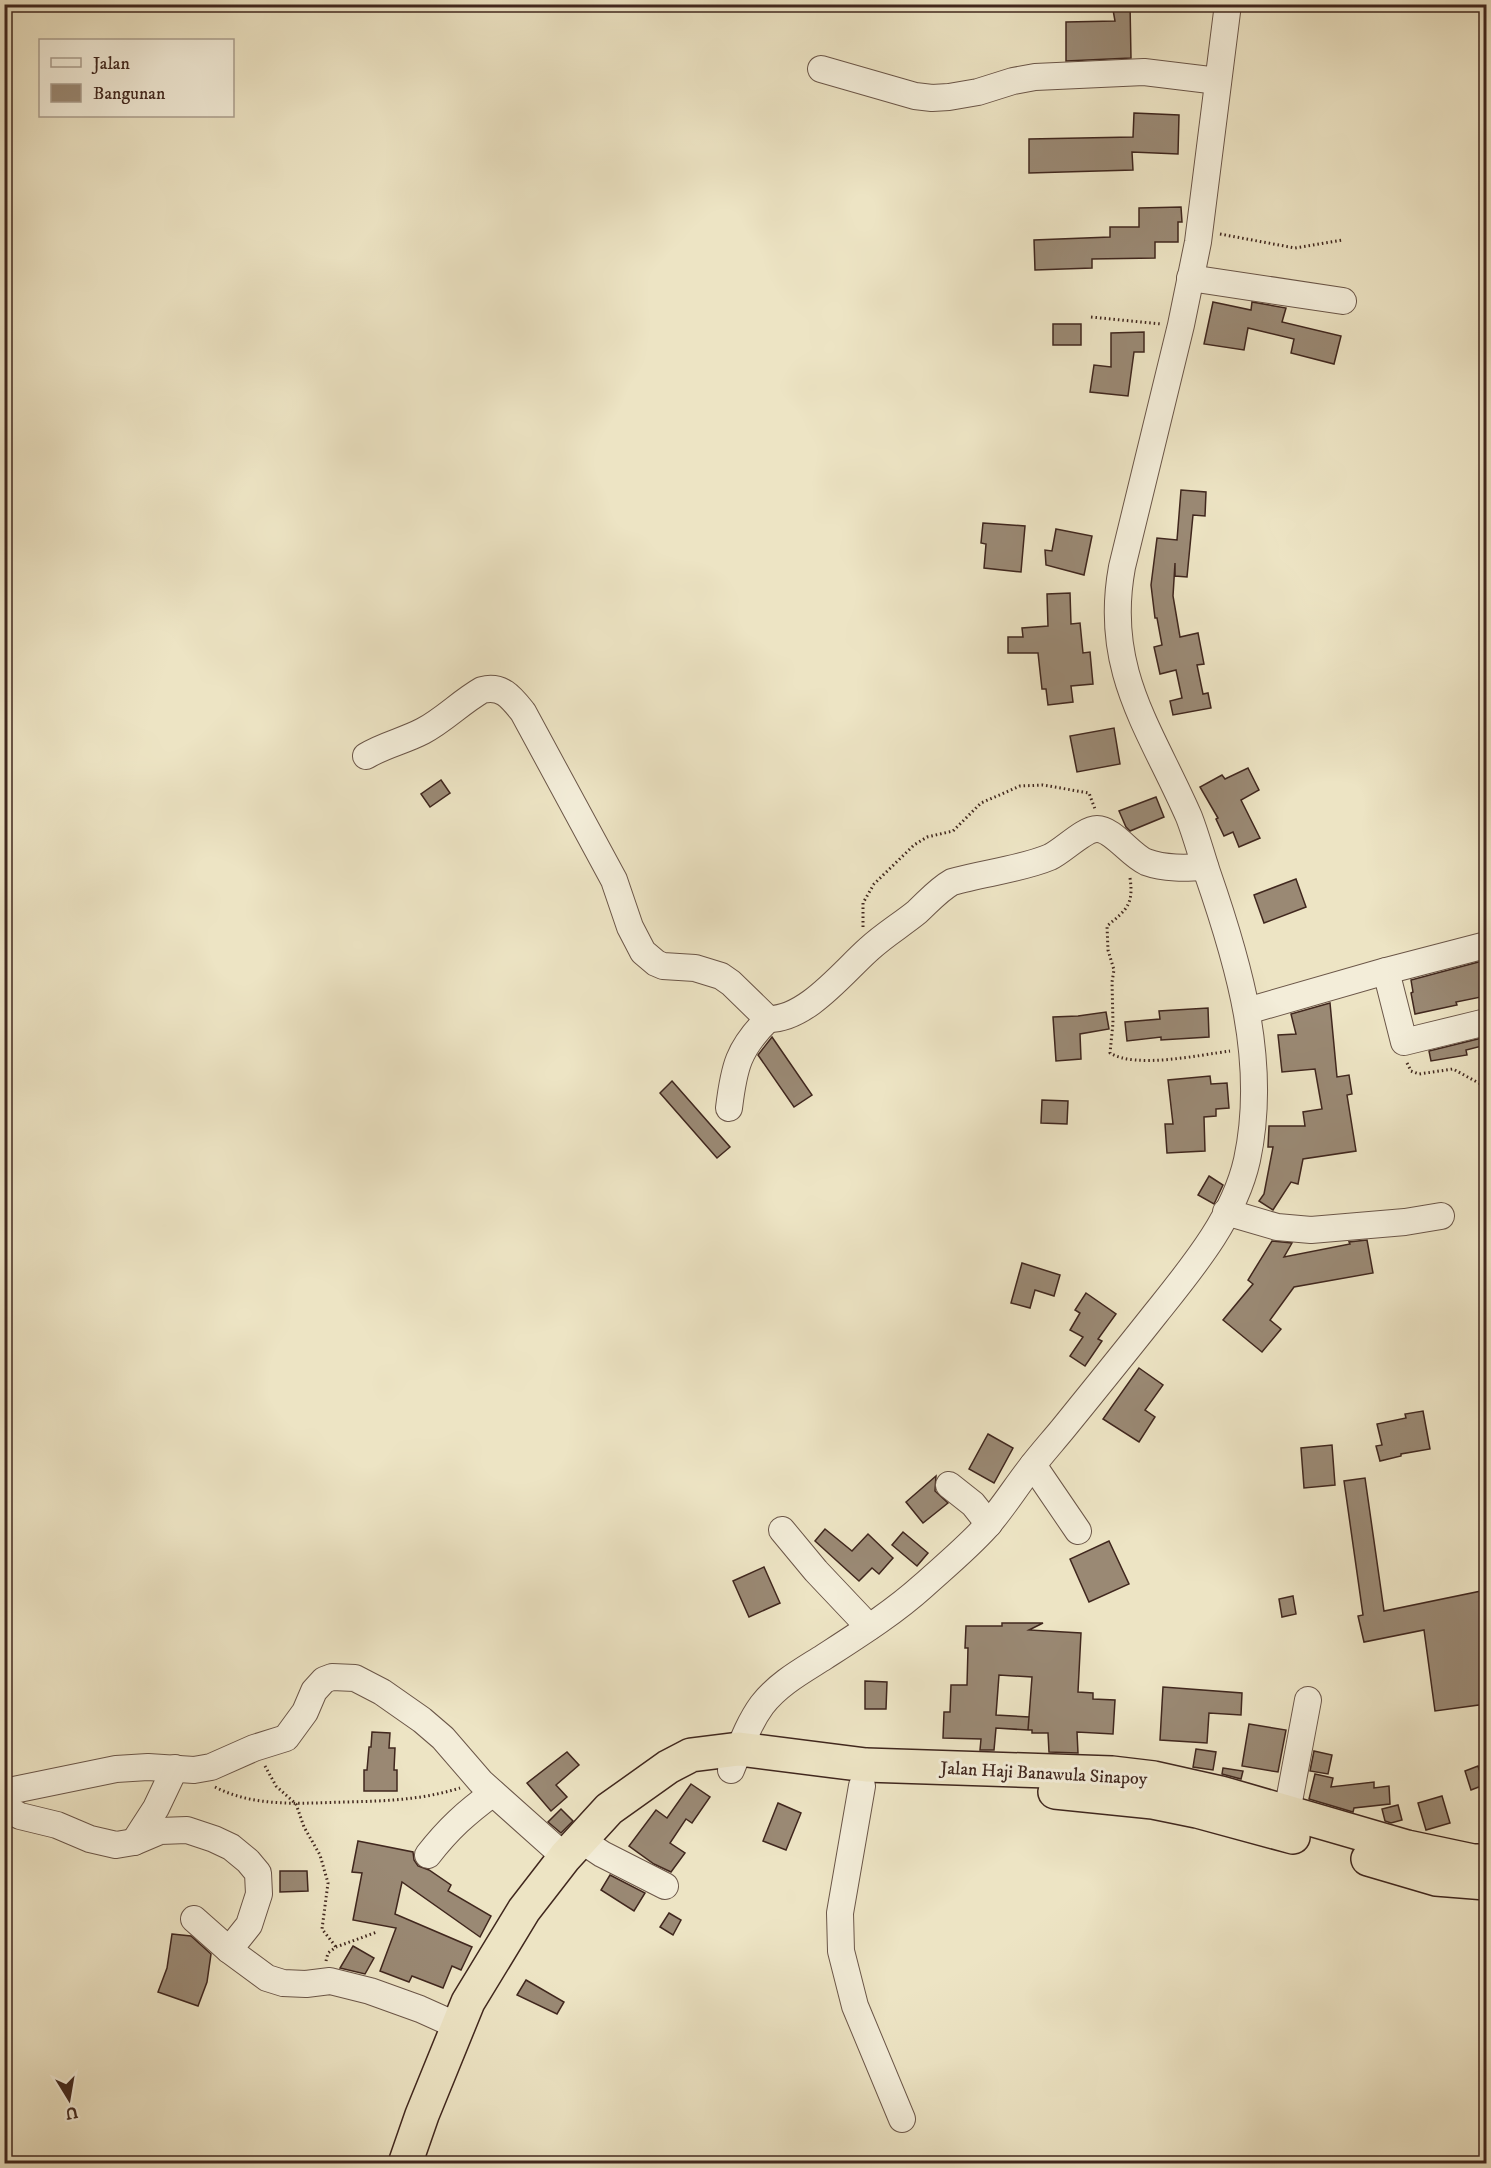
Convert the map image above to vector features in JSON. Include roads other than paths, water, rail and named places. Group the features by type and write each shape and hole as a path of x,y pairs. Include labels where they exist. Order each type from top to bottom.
{"highway":[{"name":"Jalan Haji Banawula Sinapoy","path":"710,1761 862,1786 1022,1789 1154,1802 1197,1811 1296,1838 1436,1879 1486,1883"},
{"name":"Jalan Haji Banawula Sinapoy","path":"710,1761 1112,1773 1154,1778 1221,1793 1407,1847 1473,1861 1486,1861"},
{"path":"405,2163 458,2026 476,1987 537,1892 609,1809 710,1761"}],"street":[{"path":"710,1761 754,1718 773,1693 790,1678 869,1627 922,1587 989,1524 1033,1465 1103,1381 1189,1271 1226,1212 1246,1162 1252,1128 1255,1080 1253,1048 1244,993 1190,820 1148,732 1123,670 1117,630 1117,594 1122,567 1181,325 1198,242 1228,4"},
{"path":"820,69 915,96 932,98 949,98 978,92 1035,76 1144,72 1218,81"},
{"path":"1190,278 1343,301"},
{"path":"366,756 434,725 482,690 500,689 510,696 523,712 614,880 630,927 643,952 663,966 695,968 721,976 768,1019"},
{"path":"729,1108 731,1084 745,1044 768,1019 792,1014 815,999 870,948 919,910 939,889 952,882 1050,857 1091,830 1103,830 1112,834 1129,851 1145,861 1163,867 1205,867"},
{"path":"1247,1011 1486,945"},
{"path":"1386,971 1404,1042 1486,1023"},
{"path":"1226,1212 1277,1227 1311,1230 1405,1222 1441,1216"},
{"path":"1033,1465 1078,1532"},
{"path":"949,1485 973,1504 989,1524"},
{"path":"782,1530 816,1571 869,1627"},
{"path":"4,1792 116,1769 184,1769 220,1764 254,1748 286,1738 305,1712 314,1690 324,1680 332,1677 355,1678 382,1692 422,1720 443,1738 487,1787 573,1849 602,1854 665,1886"},
{"path":"1287,1812 1308,1700"},
{"path":"134,1842 184,1769"},
{"path":"862,1786 840,1913 841,1952 855,2006 902,2119"},
{"path":"428,1855 487,1787"},
{"path":"4,1807 20,1816 116,1845 134,1842 160,1831 187,1830 231,1847 258,1873 259,1894 249,1924 229,1950"},
{"path":"194,1919 229,1950 267,1978 283,1983 306,1984 330,1981 370,1991 458,2026"}]}
